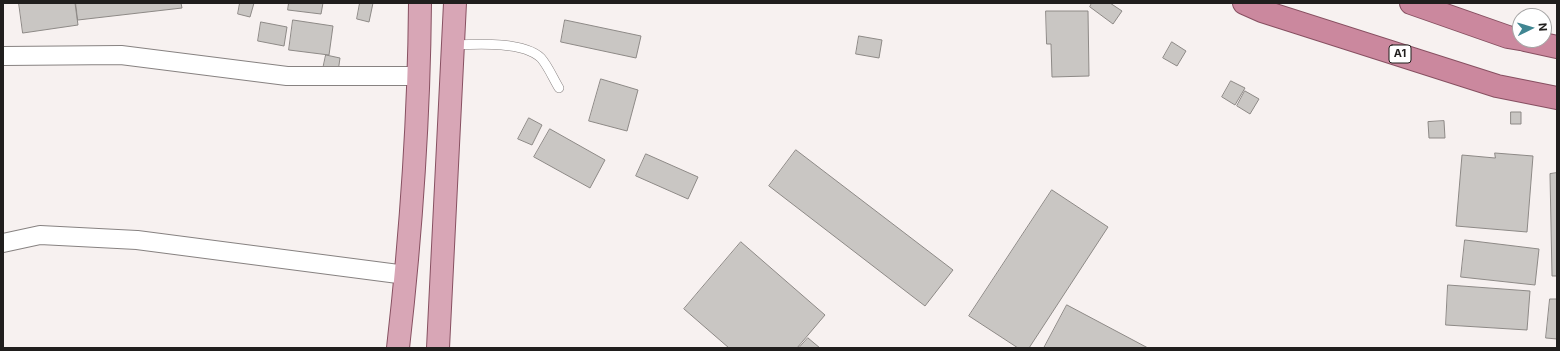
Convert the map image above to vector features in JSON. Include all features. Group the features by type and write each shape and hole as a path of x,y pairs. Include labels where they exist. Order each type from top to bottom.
{"highway":[{"name":"A1","path":"1244,3 1262,11 1497,86 1557,98"},
{"path":"1411,3 1512,37"}],"main road":[{"path":"398,348 406,275 419,76 420,3"},
{"path":"438,348 455,3"}],"street":[{"path":"3,56 121,55 287,76 419,76"},
{"path":"3,243 40,235 137,240 406,275"}],"lane":[{"path":"453,45 499,44 527,50 540,58 559,88"}],"building":[{"path":"19,3 75,3 78,25 23,33"},
{"path":"76,3 181,3 182,8 78,20"},
{"path":"240,3 254,3 250,17 238,14"},
{"path":"289,3 323,3 321,14 288,10"},
{"path":"360,3 373,3 369,22 357,19"},
{"path":"1092,3 1110,3 1122,11 1113,24 1090,7"},
{"path":"1046,11 1088,11 1089,76 1052,77 1051,44 1047,44"},
{"path":"293,20 333,26 329,55 289,50"},
{"path":"565,20 641,36 636,58 561,42"},
{"path":"261,22 287,27 284,46 258,41"},
{"path":"859,36 882,40 879,58 856,54"},
{"path":"1172,42 1186,51 1177,66 1163,58"},
{"path":"326,55 340,58 338,72 323,69"},
{"path":"601,79 638,90 627,131 589,121"},
{"path":"1231,81 1245,88 1235,105 1222,97"},
{"path":"1245,91 1259,99 1250,114 1237,106"},
{"path":"1511,112 1521,112 1521,124 1511,124"},
{"path":"529,118 542,125 532,145 518,139"},
{"path":"1444,121 1445,138 1429,138 1428,122"},
{"path":"550,129 605,160 590,188 534,157"},
{"path":"796,150 953,270 925,306 769,186"},
{"path":"1495,153 1533,156 1527,232 1456,226 1462,155 1495,158"},
{"path":"646,154 698,177 688,199 636,176"},
{"path":"1557,173 1557,276 1552,276 1550,174"},
{"path":"1052,190 1108,227 1029,348 1018,348 969,316"},
{"path":"1465,240 1539,249 1535,285 1461,277"},
{"path":"741,242 825,315 797,348 729,348 684,309"},
{"path":"1448,285 1530,291 1527,330 1446,325"},
{"path":"1550,299 1557,299 1557,339 1546,338"},
{"path":"1067,305 1148,348 1044,348"},
{"path":"808,338 820,348 799,348"}]}
